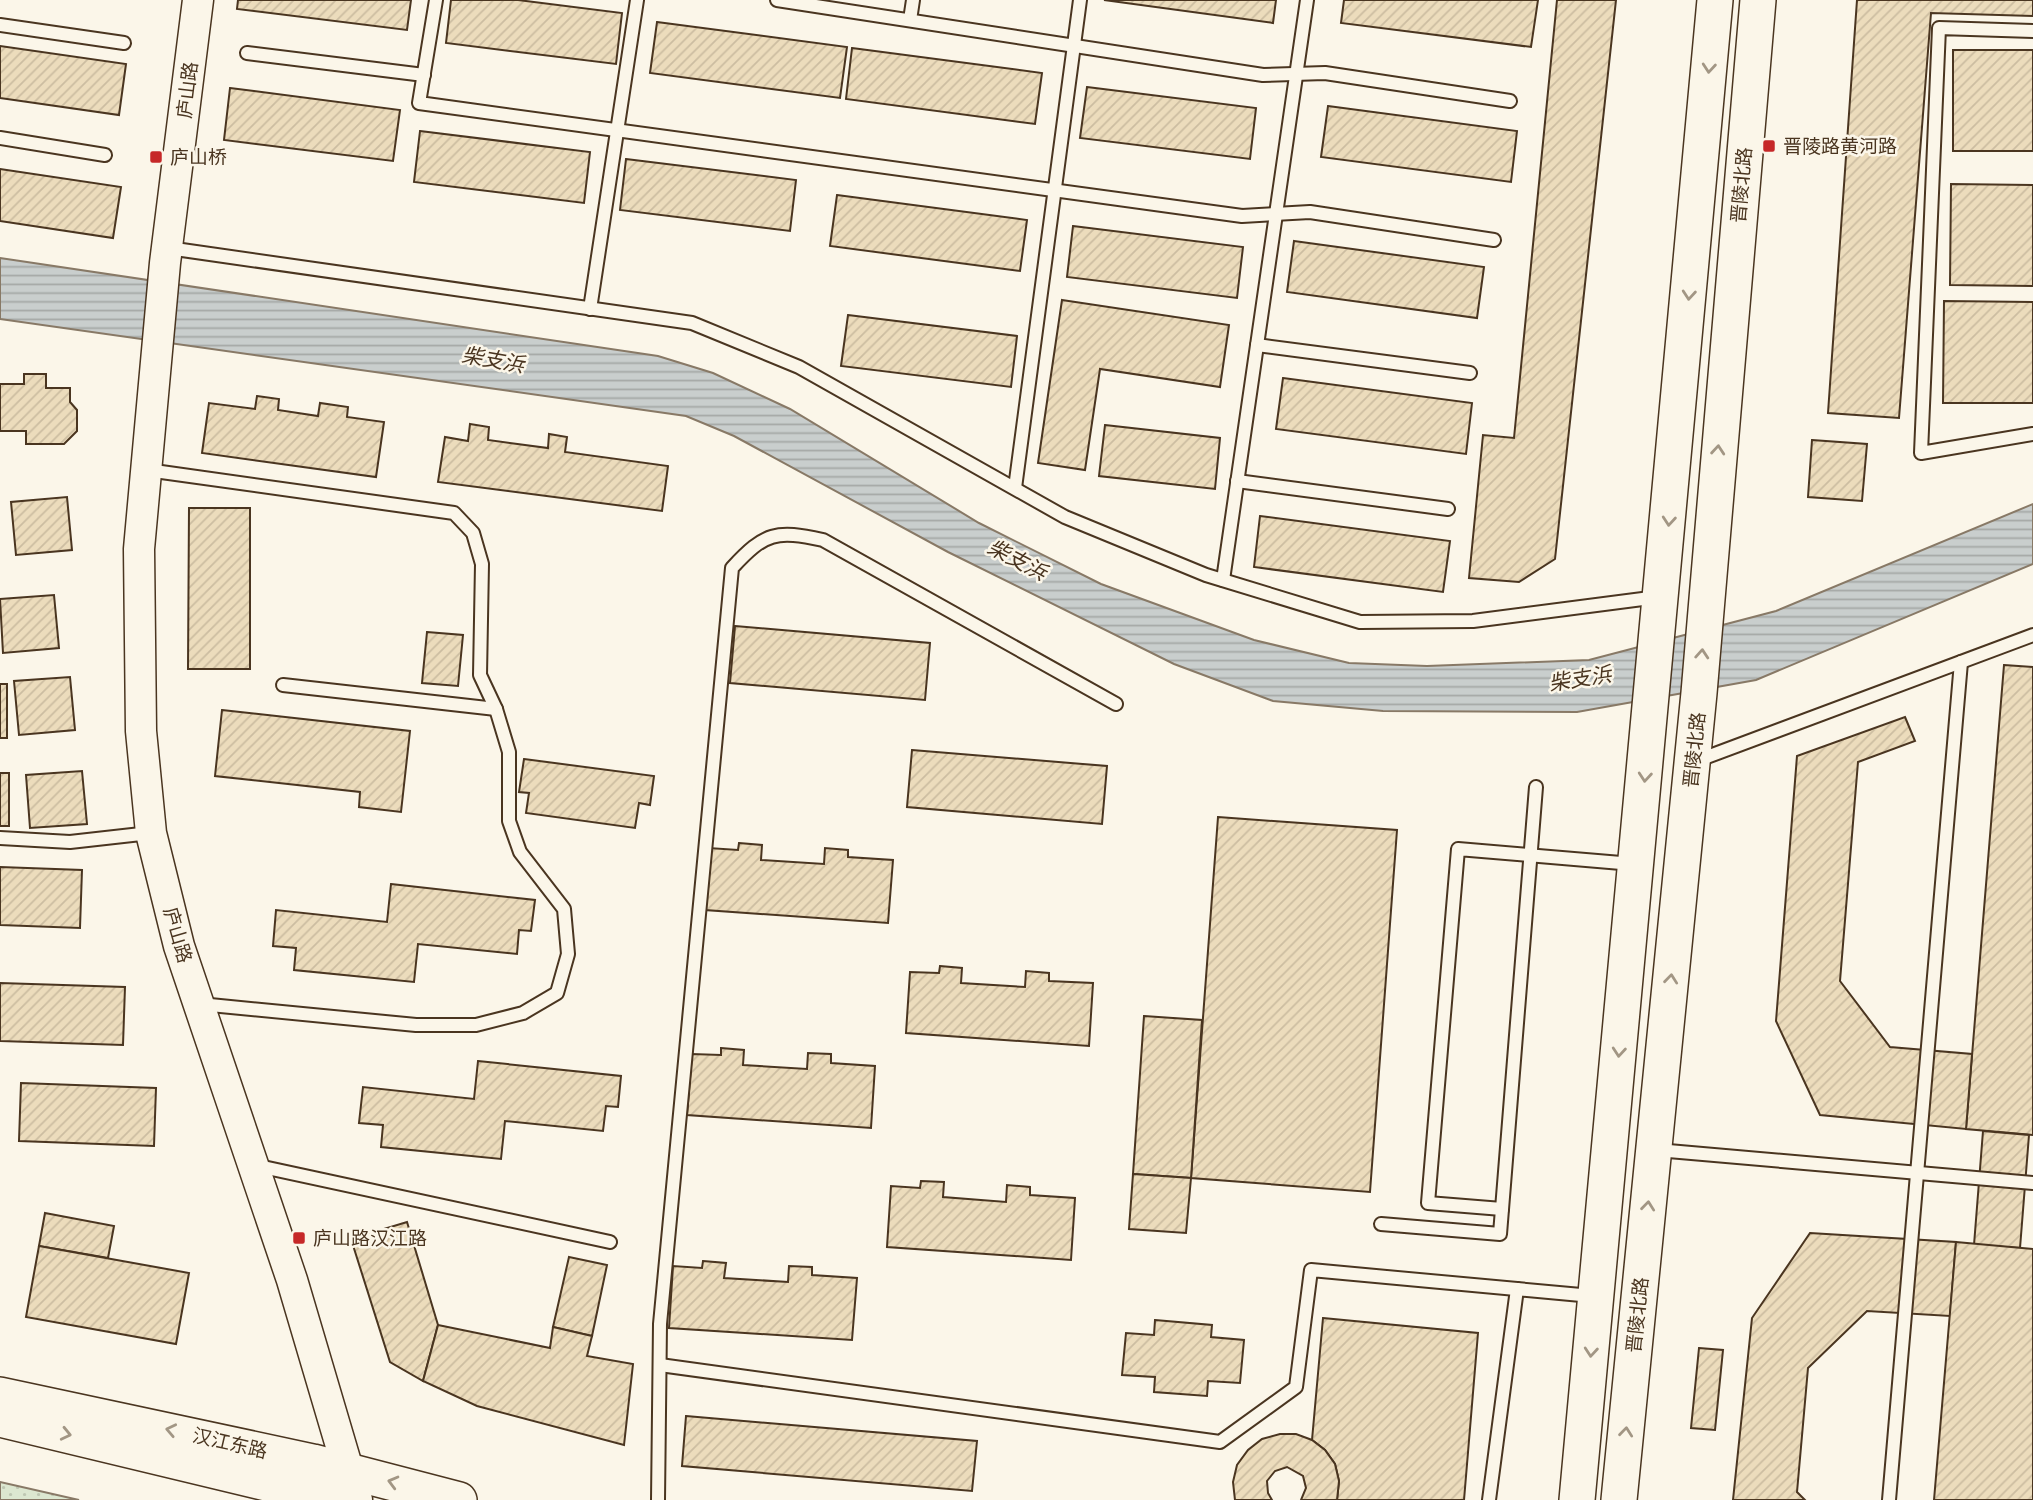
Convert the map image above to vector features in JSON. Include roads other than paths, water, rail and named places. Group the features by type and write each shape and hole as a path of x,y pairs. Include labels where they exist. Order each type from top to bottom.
{"main road":[{"path":"1577,1500 1715,0"},
{"name":"晋陵北路","path":"1619,1500 1699,693 1758,0"},
{"name":"汉江东路","path":"0,1395 348,1490"},
{"name":"汉江东路","path":"0,1419 348,1490 459,1500"}],"street":[{"name":"庐山路","path":"198,0 166,256 139,549 141,731 151,833 179,946 254,1166 348,1490"}],"lane":[{"path":"436,0 419,103 1242,216 1310,212 1494,240"},
{"path":"590,309 637,0"},
{"path":"777,0 1263,75 1325,73 1510,101"},
{"path":"910,20 913,0"},
{"path":"1015,488 1080,0"},
{"path":"1223,580 1307,0"},
{"path":"0,25 124,43"},
{"path":"2033,31 1939,28 1921,453 2033,434"},
{"path":"247,53 424,75"},
{"path":"0,138 105,155"},
{"path":"166,256 692,323 799,367 1065,517 1223,580 1360,622 1473,621 1662,597"},
{"path":"1257,345 1471,373"},
{"path":"146,470 454,513 473,533 482,564 480,676 496,709 509,752 509,821 520,852 564,909 568,954 557,993 523,1013 476,1025 416,1025 200,1004"},
{"path":"1237,481 1448,509"},
{"path":"658,1500 660,1324 732,568 755,543 788,533 823,540 1116,704"},
{"path":"1692,762 2033,635"},
{"path":"1889,1500 1961,662"},
{"path":"283,685 496,709"},
{"path":"1381,1224 1500,1234 1536,787"},
{"path":"0,838 70,842 151,833"},
{"path":"1502,1209 1428,1203 1458,849 1637,864"},
{"path":"1654,1149 2033,1184"},
{"path":"254,1166 610,1242"},
{"path":"660,1365 1220,1442 1296,1387 1311,1270 1596,1297"},
{"path":"1489,1500 1517,1289"}],"water":[{"name":"柴支浜","path":"0,258 658,356 713,373 790,409 979,523 1101,584 1254,640 1349,663 1427,666 1589,660 1776,611 2033,504 2033,564 1756,680 1577,712 1383,711 1273,701 1174,664 948,552 734,436 686,416 0,319"}],"place":[{"name":"晋陵路黄河路","path":"1769,146"},
{"name":"庐山桥","path":"156,157"},
{"name":"庐山路汉江路","path":"299,1238"}]}
